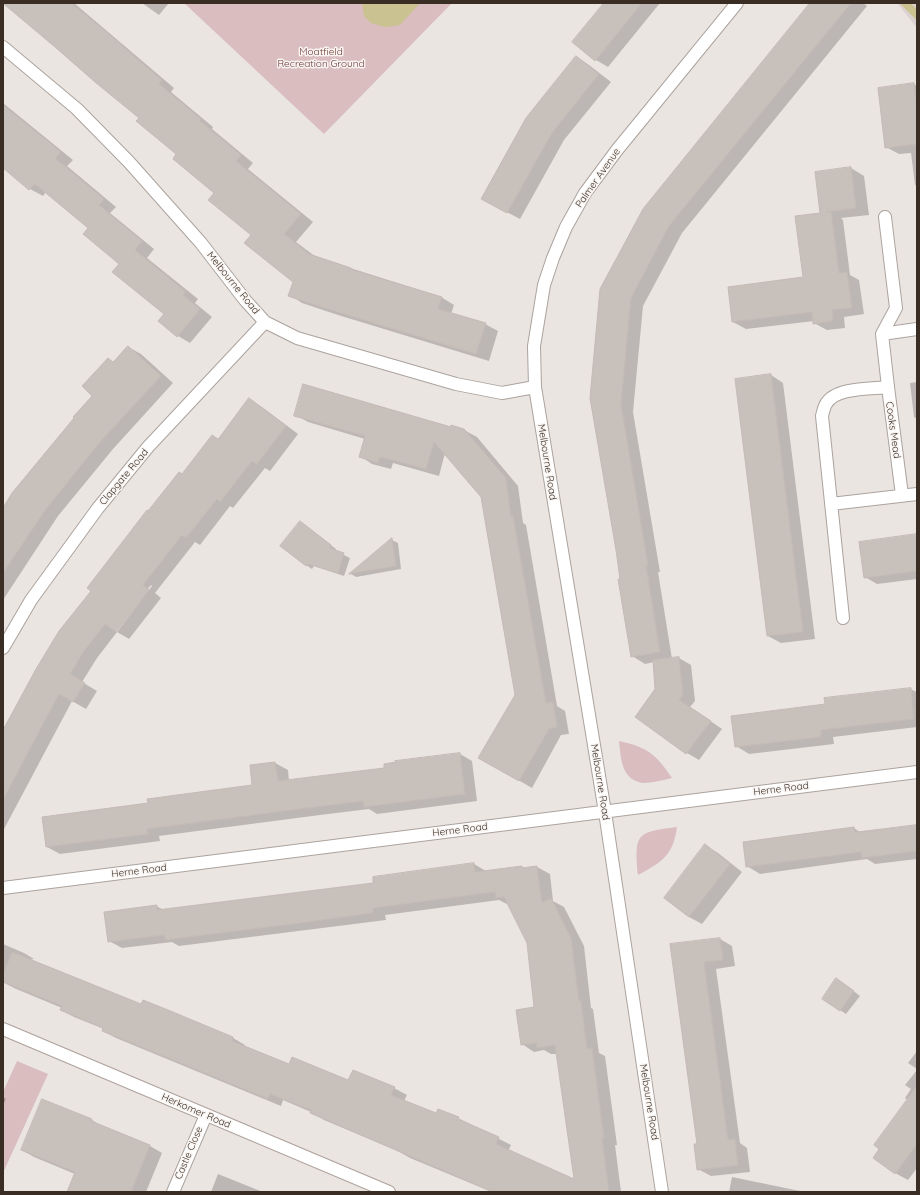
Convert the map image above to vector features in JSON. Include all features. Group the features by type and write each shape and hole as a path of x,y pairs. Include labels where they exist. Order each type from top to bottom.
{"street":[{"name":"Palmer Avenue","path":"535,387 534,346 544,285 566,227 585,193 617,150 737,3"},
{"name":"Melbourne Road","path":"3,47 77,109 129,162 201,243 245,300 265,322 297,338 456,384 502,393 535,387 605,812 662,1192"},
{"path":"885,217 896,308 882,334 888,387"},
{"name":"Clapgate Road","path":"3,648 31,600 98,508 148,447 265,322"},
{"path":"882,334 917,329"},
{"name":"Cooks Mead","path":"843,618 822,416 826,404 834,395 850,390 888,387 902,496"},
{"path":"831,504 917,494"},
{"name":"Herne Road","path":"3,888 917,772"},
{"name":"Herkomer Road","path":"3,1029 389,1192"},
{"name":"Castle Close","path":"173,1192 206,1115"}],"shaded area":[{"path":"362,3 420,3 400,25 385,27 371,23 364,16"},
{"path":"897,3 917,3 917,28"}],"green space":[{"name":"Moatfield Recreation Ground","path":"184,3 452,3 324,134"},
{"path":"619,741 644,749 656,757 672,778 644,783 631,778 624,768"},
{"path":"677,827 673,845 665,857 654,866 638,875 637,850 641,837 646,833 653,831"},
{"path":"17,1061 48,1074 3,1173 3,1092"}],"building":[{"path":"3,3 71,3 162,80 159,84 241,155 236,161 301,214 284,234 309,254 351,268 350,269 442,297 438,309 486,323 476,354 288,296 293,282 244,243 251,235 208,200 214,193 173,159 176,154 136,121 139,118"},
{"path":"604,3 642,3 595,61 572,42"},
{"path":"810,3 851,3 669,226 631,298 621,404 648,565 646,565 660,652 631,657 618,579 620,579 616,550 590,398 600,289 643,209"},
{"path":"576,56 599,74 552,133 507,213 481,199 526,118"},
{"path":"914,83 917,108 917,144 885,148 878,88"},
{"path":"3,105 61,152 55,158 104,199 99,205 142,241 135,250 186,292 183,295 200,309 177,337 158,321 164,314 112,272 119,264 83,234 88,228 35,184 29,190 3,168"},
{"path":"851,167 856,208 831,211 839,273 847,272 852,308 832,310 833,321 813,324 812,312 732,322 728,287 803,277 795,216 820,213 815,172"},
{"path":"128,346 161,376 100,442 46,509 3,573 3,508 12,493 74,418 73,417 92,396 82,386 108,358 113,362"},
{"path":"771,374 803,632 767,636 735,379"},
{"path":"303,384 451,427 451,425 464,429 506,478 511,517 513,516 546,703 553,702 557,727 549,729 519,781 478,758 515,695 481,497 434,442 426,469 380,457 378,463 359,457 365,436 294,416"},
{"path":"249,398 286,426 257,464 252,461 220,502 217,499 186,538 182,535 143,585 149,590 116,632 105,624 84,651 70,674 85,683 73,702 59,694 3,800 3,730 36,669 59,631 91,591 87,588 147,510 148,511 179,472 182,474 212,435 218,439"},
{"path":"300,521 331,545 330,548 344,553 338,573 308,564 306,566 280,546"},
{"path":"917,534 917,571 864,578 859,542"},
{"path":"392,538 396,566 349,574"},
{"path":"679,657 683,694 679,700 711,721 686,754 635,717 655,689 653,660"},
{"path":"911,688 914,719 821,730 821,737 735,747 731,716 825,704 824,698"},
{"path":"460,753 465,794 364,807 363,801 307,808 147,829 148,834 46,847 42,817 148,803 147,799 252,785 250,765 275,762 278,781 384,768 384,764 396,762 395,761"},
{"path":"917,825 917,851 862,858 861,852 746,867 743,842 854,827 855,832"},
{"path":"705,844 730,864 689,917 664,898"},
{"path":"474,863 475,872 522,866 522,868 537,866 542,903 551,898 571,938 587,1049 592,1048 604,1138 602,1138 609,1192 493,1192 310,1113 311,1110 270,1094 268,1099 102,1031 103,1028 60,1010 62,1006 3,982 3,974 12,952 141,1004 143,1000 168,1010 233,1037 232,1041 289,1064 292,1057 348,1080 353,1070 395,1087 391,1095 436,1113 438,1109 459,1117 458,1119 499,1137 496,1144 574,1179 555,1045 537,1048 537,1043 521,1045 516,1010 534,1007 527,943 504,897 496,898 495,892 373,908 373,913 293,924 165,940 165,935 108,942 104,912 157,905 157,910 373,883 373,877"},
{"path":"720,938 723,960 704,962 728,1140 735,1139 738,1165 697,1170 694,1144 697,1144 670,944"},
{"path":"836,978 854,991 840,1011 822,999"},
{"path":"917,1086 917,1144 895,1174 873,1158 879,1149 874,1145"},
{"path":"42,1099 150,1145 131,1192 67,1192 75,1172 21,1150"}],"waterway":[{"path":"905,3 917,15"}]}
